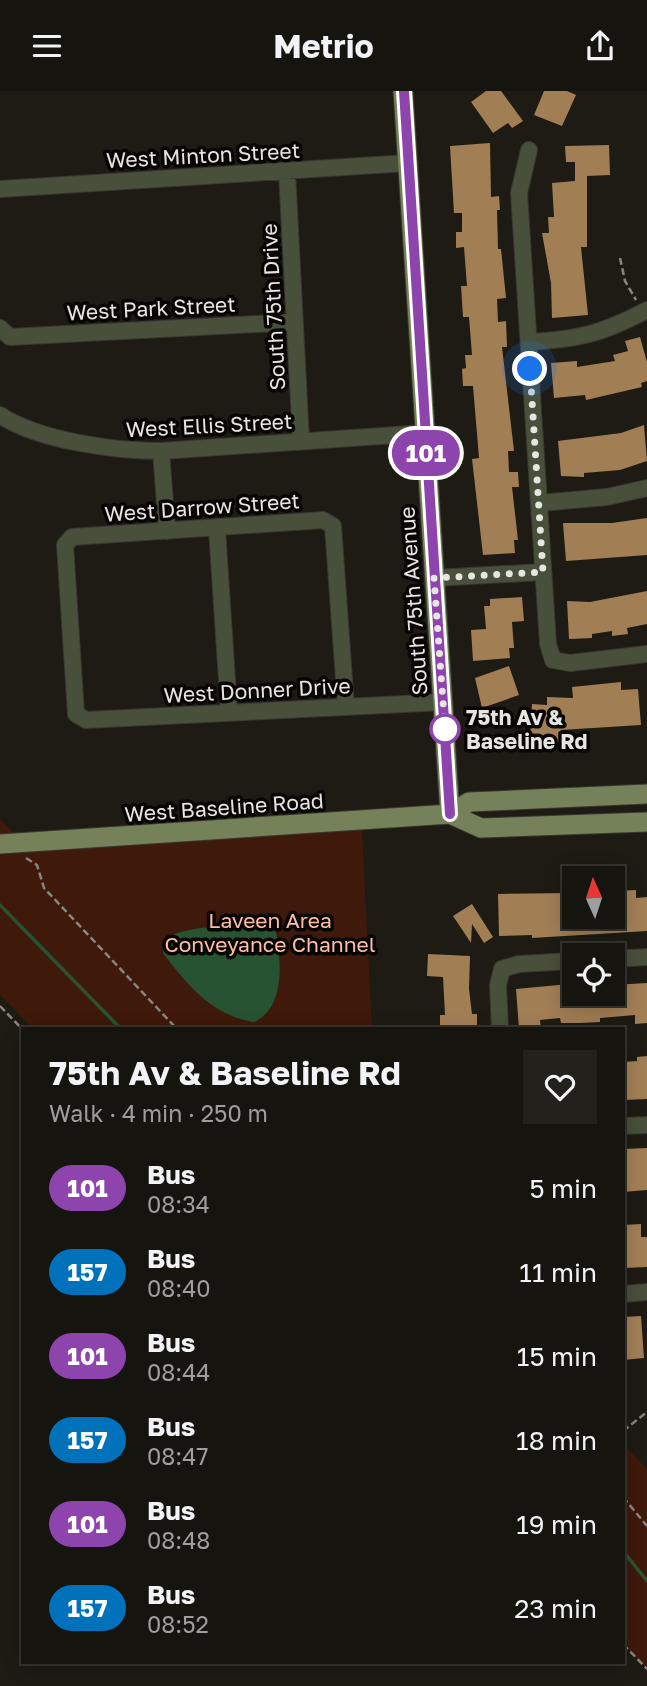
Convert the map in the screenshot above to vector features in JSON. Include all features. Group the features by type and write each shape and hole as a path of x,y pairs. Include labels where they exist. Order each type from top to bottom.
{"main road":[{"name":"South 75th Avenue","path":"404,91 450,814"},
{"name":"West Baseline Road","path":"450,814 469,802 647,794"},
{"name":"West Baseline Road","path":"0,844 450,814 481,828 647,822"}],"street":[{"path":"529,150 519,193 548,644 553,660 570,663 647,654"},
{"name":"West Minton Street","path":"0,189 408,163"},
{"name":"South 75th Drive","path":"287,171 301,441"},
{"path":"529,342 584,338 619,326 645,311"},
{"name":"West Park Street","path":"5,332 295,322"},
{"name":"West Ellis Street","path":"0,415 63,439 104,448 162,451 425,433"},
{"path":"162,451 167,531"},
{"path":"539,503 607,497 647,488"},
{"name":"West Darrow Street","path":"76,713 65,545 72,537 323,520 333,526 346,706"},
{"path":"218,529 229,711"},
{"path":"434,578 543,572"},
{"name":"West Donner Drive","path":"76,713 86,720 443,702"},
{"path":"625,958 647,957"},
{"path":"500,1027 498,985 502,969 519,964 562,962"},
{"path":"625,1126 647,1125"},
{"path":"625,1294 647,1292"}],"path":[{"path":"620,258 625,281 645,311"},
{"path":"26,858 37,865 44,888 175,1027"},
{"path":"0,1006 21,1028"},
{"path":"625,1429 647,1412"},
{"path":"625,1499 647,1525"},
{"path":"625,1646 647,1669"}],"green space":[{"name":"Laveen Area Conveyance Channel","path":"0,819 30,850 362,830 372,1027 31,1027 0,995"},
{"path":"625,1446 647,1469 647,1669 625,1646"}],"shaded area":[{"path":"250,917 263,918 275,927 280,966 277,993 272,1005 265,1015 254,1022 226,1013 202,997 163,953 167,940 173,935 209,927 245,927"}],"building":[{"path":"486,91 501,91 523,121 512,128 508,123 493,133 471,102"},
{"path":"544,91 567,91 576,95 562,126 534,115"},
{"path":"490,143 491,197 499,196 498,249 501,249 506,298 497,299 498,322 506,321 507,347 502,347 514,451 508,451 509,472 518,472 519,487 512,487 518,540 514,540 515,553 483,555 472,459 479,458 473,386 463,386 465,355 472,355 469,317 463,317 461,286 467,286 464,247 456,248 456,232 462,232 462,213 454,213 450,146"},
{"path":"609,145 610,175 587,176 587,247 581,247 588,315 552,318 551,283 542,233 549,233 548,217 554,217 552,183 575,181 575,162 566,162 565,146"},
{"path":"640,337 647,362 647,381 641,383 642,387 586,400 585,395 554,398 551,363 577,361 577,367 615,361 613,355 628,351 625,341"},
{"path":"644,425 647,461 620,470 584,473 584,477 561,476 558,441 621,433"},
{"path":"647,518 647,555 566,561 563,523 612,523"},
{"path":"647,591 647,624 627,628 628,634 612,636 612,631 592,634 592,638 569,639 567,601 590,602"},
{"path":"522,597 524,621 512,622 514,648 509,648 510,658 473,661 471,630 486,629 484,606 490,606 490,599"},
{"path":"509,666 519,695 482,708 475,678"},
{"path":"621,682 621,690 638,689 641,725 561,730 560,744 530,738 532,704 547,705 547,697 573,698 572,687"},
{"path":"625,890 636,890 636,898 647,897 647,931 532,938 532,935 499,936 498,894 562,893 562,929 625,929"},
{"path":"472,904 493,937 484,943 472,924 471,943 453,916"},
{"path":"428,954 470,956 469,989 472,1014 477,1014 477,1026 440,1027 440,1015 445,1015 443,977 427,976"},
{"path":"647,983 647,1023 635,1024 635,1015 600,1018 600,1022 561,1023 560,1018 540,1020 541,1027 519,1027 516,989 562,985 562,1006 625,1006 625,984"},
{"path":"647,1056 647,1099 625,1100 625,1062 637,1061 637,1057"},
{"path":"647,1148 647,1190 625,1192 625,1149"},
{"path":"641,1224 641,1237 647,1237 647,1267 625,1268 625,1225"},
{"path":"641,1316 644,1358 625,1360 625,1317"}],"waterway":[{"path":"0,905 119,1027"},
{"path":"625,1554 647,1581"}],"bus line":[{"name":"101","path":"404,91 450,814"}],"place":[{"name":"75th Av & Baseline Rd","path":"445,729"}],"route":[{"path":"445,729 434,578 543,572 530,369"}]}
